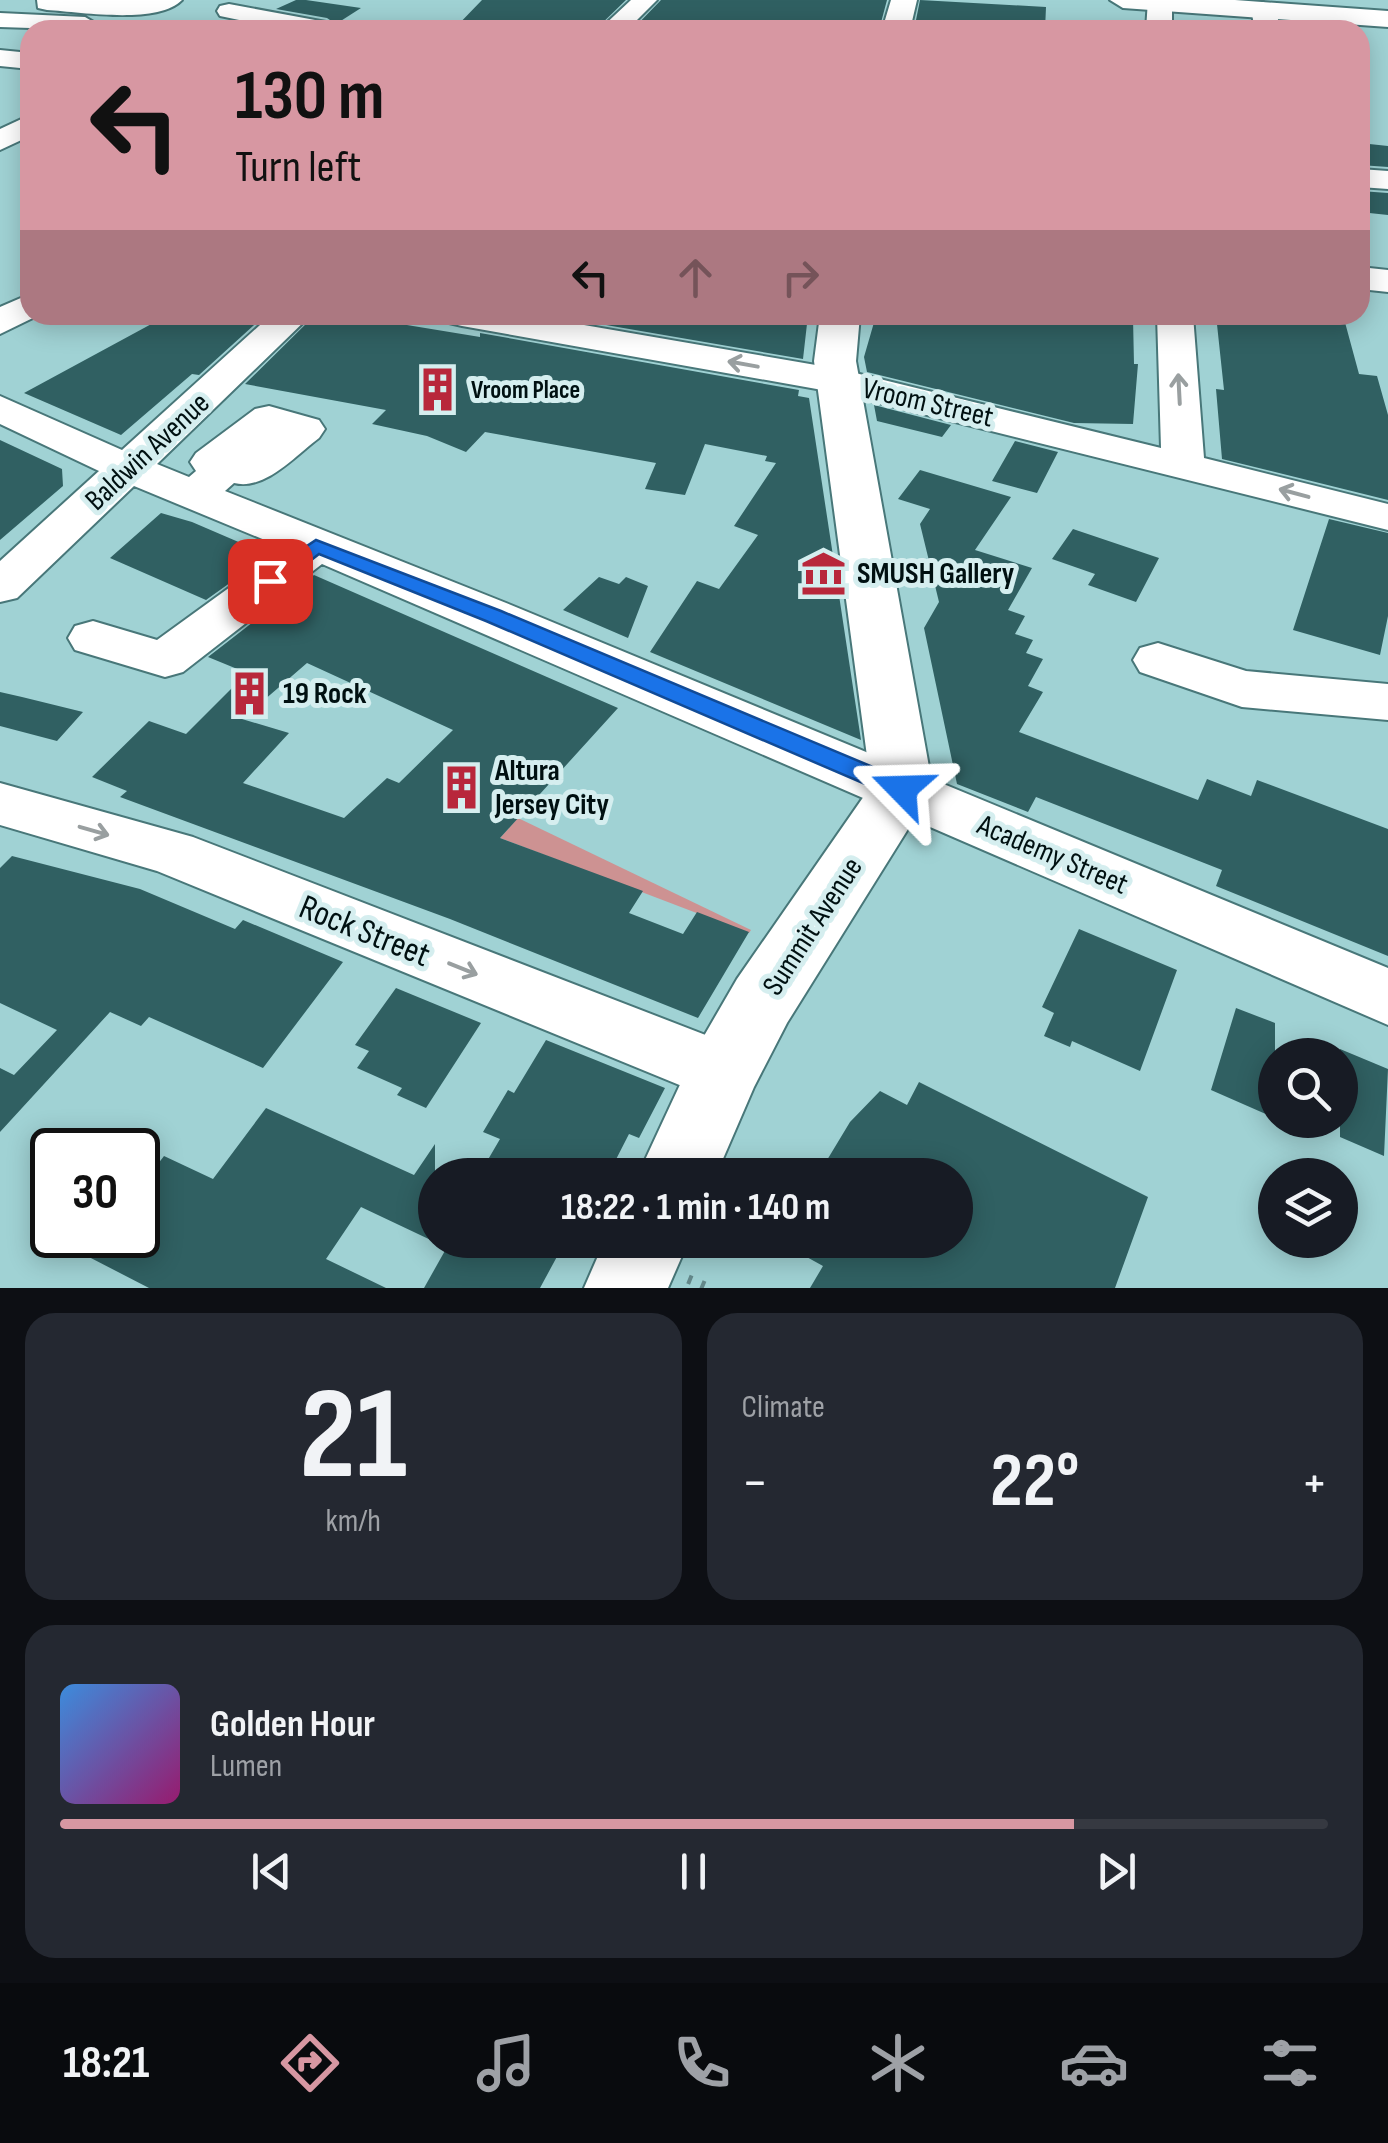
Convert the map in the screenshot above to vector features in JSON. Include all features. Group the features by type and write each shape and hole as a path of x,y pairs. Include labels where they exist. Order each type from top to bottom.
{"main road":[{"path":"1122,0 1159,11 1275,12 1388,19"},
{"path":"839,325 835,361 902,789"},
{"name":"Summit Avenue","path":"685,1158 723,1072 762,1001 902,789"}],"street":[{"path":"13,0 49,1 106,12 152,8 170,0"},
{"path":"623,20 645,0"},
{"path":"0,2 49,1"},
{"path":"230,11 275,20"},
{"name":"Baldwin Avenue","path":"0,587 282,325"},
{"name":"Vroom Street","path":"520,325 839,380 1388,518"},
{"path":"1176,325 1183,464"},
{"name":"Academy Street","path":"0,408 33,427 130,468 211,481 316,546 494,616 1388,997"},
{"path":"93,638 165,660 316,546"},
{"path":"1158,660 1242,689 1388,702"},
{"name":"Rock Street","path":"0,804 172,853 723,1072"}],"path":[{"path":"653,1268 710,1288"}],"shaded area":[{"path":"518,818 751,930 749,933 500,838"}],"building":[{"path":"296,0 361,8 342,20 276,9"},
{"path":"482,0 626,0 605,20 463,20"},
{"path":"661,0 887,0 882,20 642,20"},
{"path":"920,0 1046,7 1045,20 916,20"},
{"path":"1370,144 1388,146 1388,167 1370,166"},
{"path":"1370,192 1388,193 1388,215 1370,213"},
{"path":"150,325 254,325 199,375 192,374 121,435 24,393"},
{"path":"305,325 407,325 480,337 480,333 799,390 798,396 809,398 861,740 650,652 697,581 719,589 758,535 734,526 776,463 765,461 767,456 705,444 685,495 645,489 656,463 485,432 466,452 427,436 372,424 386,410 245,384"},
{"path":"606,325 807,325 803,359"},
{"path":"873,325 1133,325 1134,364 1138,364 1133,424 1074,423 867,372 864,357"},
{"path":"1217,325 1346,325 1359,374 1377,376 1388,415 1388,500 1222,459 1216,389 1224,390"},
{"path":"874,405 951,425 942,437 877,421"},
{"path":"0,440 62,469 63,486 0,540"},
{"path":"1015,441 1058,452 1037,493 992,481"},
{"path":"920,470 1011,497 975,550 1032,568 1008,610 1025,616 1015,634 1033,640 1026,653 1043,659 1028,686 1043,692 1019,732 1198,800 1207,779 1251,796 1257,780 1388,829 1388,956 1216,886 1222,870 1036,797 1028,812 957,784 924,628 939,602 920,524 930,509 898,499"},
{"path":"161,513 269,555 206,600 110,558"},
{"path":"1329,519 1388,533 1388,616 1380,655 1293,630"},
{"path":"1073,529 1159,558 1136,602 1088,585 1095,574 1052,559"},
{"path":"314,575 618,708 500,838 643,891 629,913 683,934 697,912 749,932 698,1018 450,919 120,797 127,791 92,777 149,721 186,734 247,673 208,657","holes":["307,663 453,730 399,783 387,778 344,818 243,783 289,733 242,719"]},
{"path":"599,577 619,584 626,577 648,586 628,638 563,610"},
{"path":"0,692 83,712 57,741 0,726"},
{"path":"12,856 140,889 235,929 243,920 343,962 263,1068 149,1017 141,1026 110,1012 0,1132 0,1068 14,1075 57,1030 0,1003 0,868"},
{"path":"1079,929 1177,970 1140,1071 1072,1041 1070,1047 1044,1036 1054,1013 1042,1007"},
{"path":"396,988 481,1023 426,1108 397,1095 402,1088 357,1068 369,1051 355,1045"},
{"path":"1236,1008 1275,1023 1275,1038 1258,1038 1258,1111 1211,1090"},
{"path":"546,1040 665,1088 639,1138 629,1134 617,1158 489,1158 500,1139 483,1132 508,1090 514,1093"},
{"path":"1358,1056 1388,1069 1384,1156 1342,1138 1358,1138"},
{"path":"919,1082 1148,1197 1115,1288 810,1288 823,1266 809,1258 973,1258 973,1158 828,1158 850,1122 880,1091 907,1105"},
{"path":"266,1108 414,1175 418,1169 418,1234 361,1207 326,1259 386,1288 149,1288 91,1258 160,1258 160,1161 164,1156 213,1179"},
{"path":"435,1144 435,1158 426,1158"},
{"path":"441,1258 556,1258 540,1288 424,1288"}],"place":[{"name":"Vroom Place","path":"438,389"},
{"name":"SMUSH Gallery","path":"824,573"},
{"name":"19 Rock","path":"250,693"},
{"name":"Altura Jersey City","path":"462,787"}],"route":[{"path":"270,581 316,546 494,616 902,789"}]}
